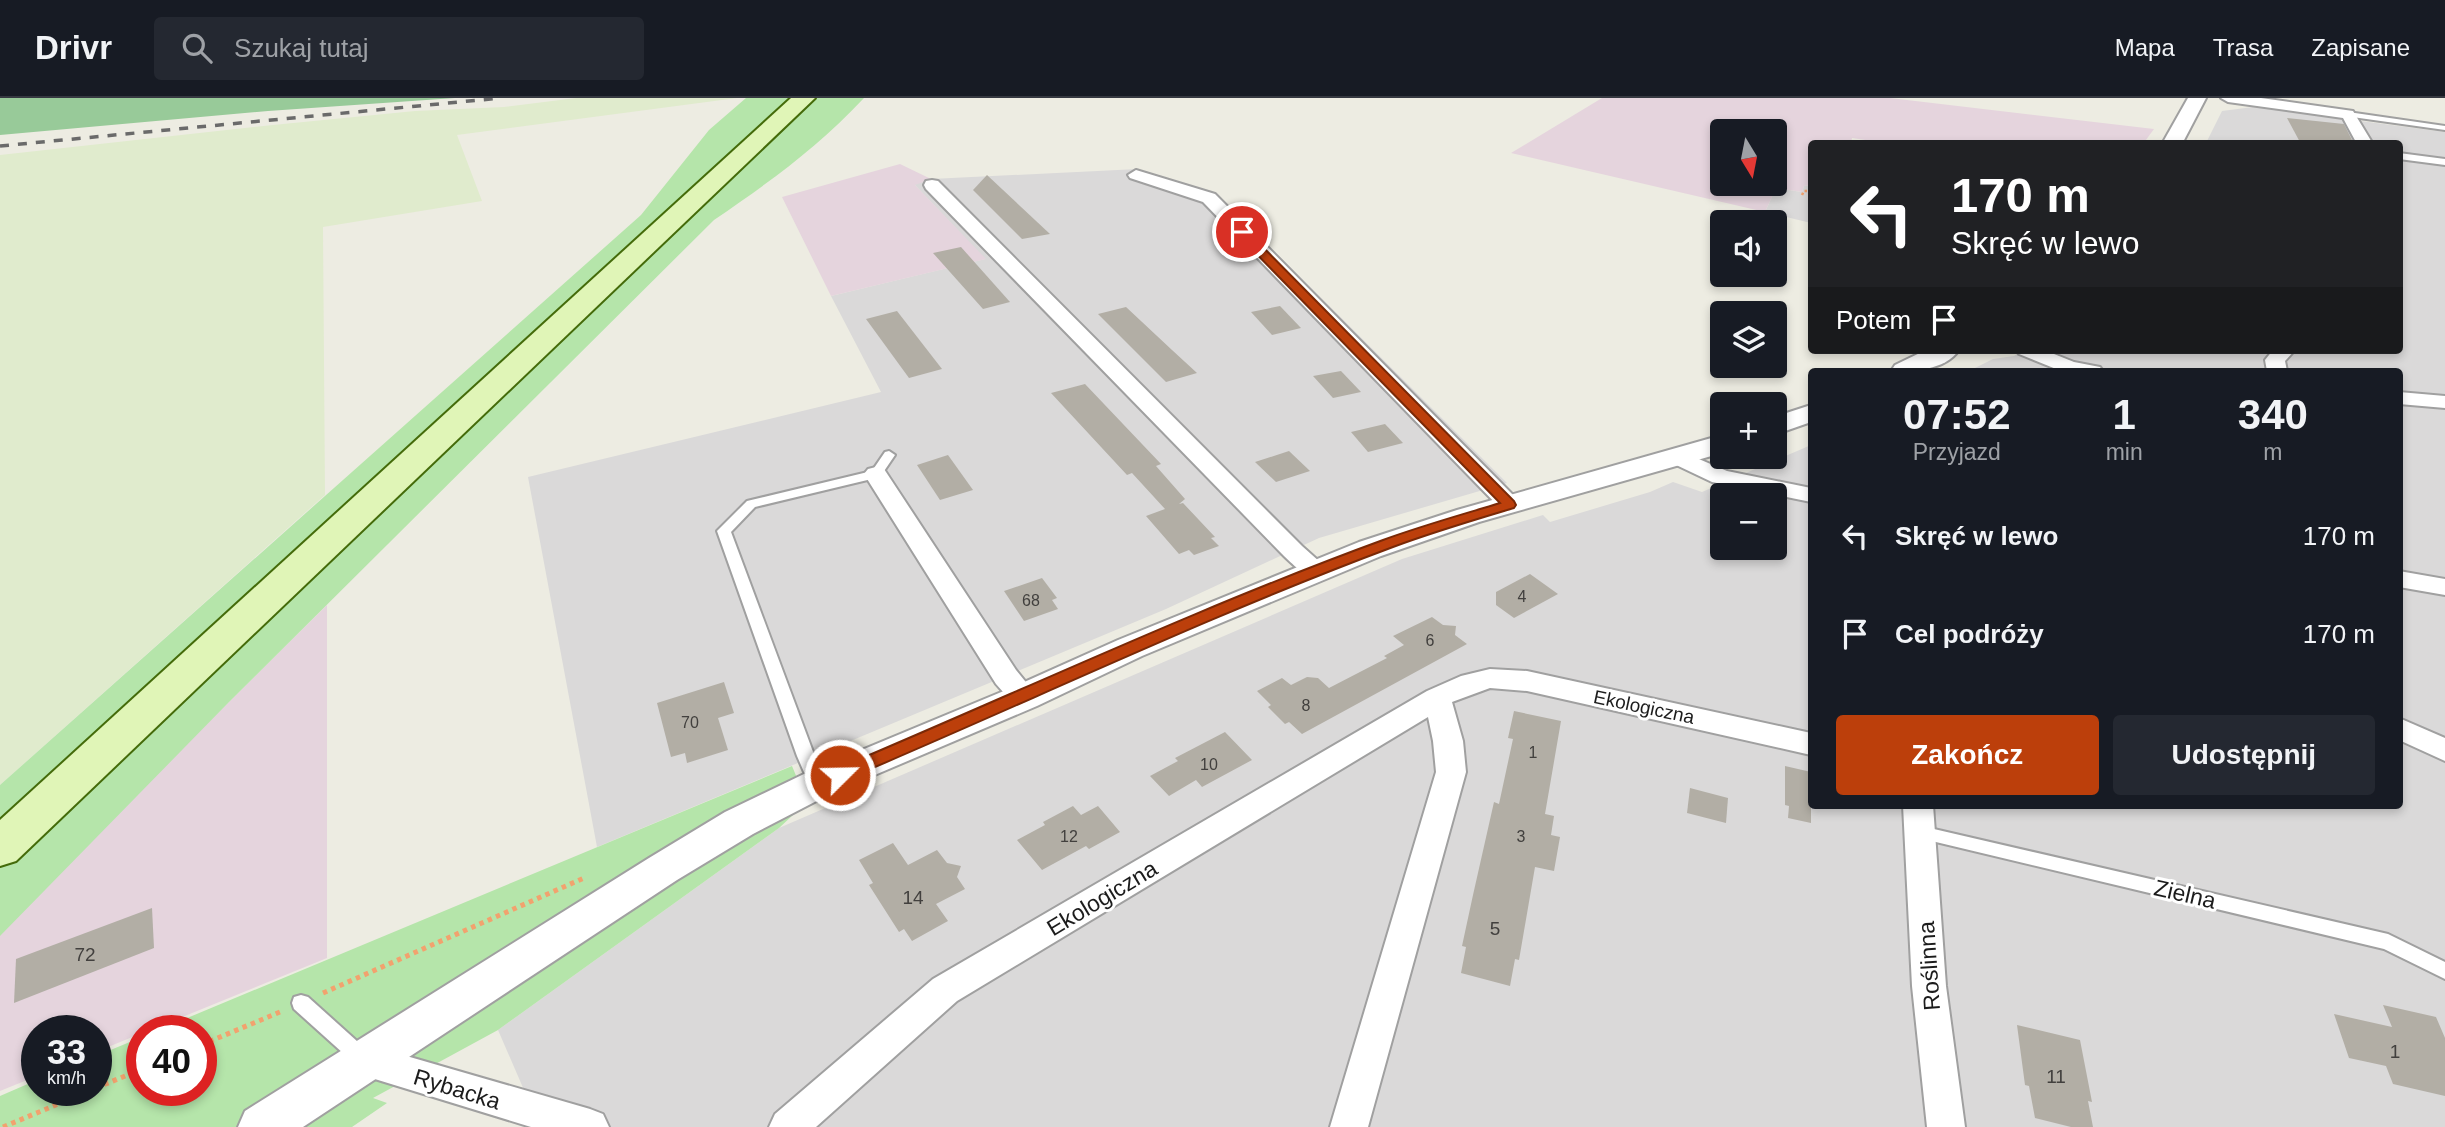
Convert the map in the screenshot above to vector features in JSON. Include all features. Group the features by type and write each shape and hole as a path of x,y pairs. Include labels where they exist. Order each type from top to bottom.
{"main road":[{"path":"0,848 804,98"}],"street":[{"path":"2174,140 2197,98"},
{"path":"2228,98 2348,114 2363,140"},
{"path":"1136,175 1209,198 1509,505"},
{"path":"932,185 1293,551 1317,570"},
{"path":"1910,368 1938,354"},
{"path":"2036,354 2075,368"},
{"path":"2403,398 2445,402"},
{"path":"1787,422 1808,414"},
{"path":"262,1127 663,869 739,823 817,784 1024,697 1130,648 1391,542 1509,505 1710,448"},
{"path":"1680,458 1720,477 1808,494"},
{"path":"883,465 1006,677 1024,697"},
{"path":"2403,580 2445,587"},
{"name":"Ekologiczna","path":"788,1127 945,990 1437,698 1469,682 1497,676 1808,743"},
{"path":"1349,1127 1451,772 1448,741 1437,698"},
{"path":"2403,731 2445,750"},
{"name":"Roślinna","path":"1919,819 1928,986 1946,1127"},
{"name":"Rybacka","path":"365,1060 590,1127"}],"lane":[{"path":"2348,114 2445,128"},
{"path":"2403,157 2445,162"},
{"path":"817,784 724,531 751,504 883,465"},
{"name":"Zielna","path":"1919,819 2388,942 2445,971"},
{"path":"300,1003 365,1060"}],"path":[{"path":"1801,195 1808,191"},
{"path":"217,1038 300,1003"},
{"path":"3,1127 53,1106"}],"shaded area":[{"path":"1602,98 1890,98 2154,129 2146,140 1808,140 1808,185 1804,186 1802,192 1787,190 1787,119 1710,119 1710,196 1772,196 1766,210 1756,210 1511,153"},
{"path":"2253,107 2445,132 2445,1127 540,1127 498,1030 779,828 1402,559 1543,515 1550,522 1650,492 1673,482 1702,492 1710,489 1710,560 1787,560 1787,483 1723,483 1755,469 1787,469 1787,455 1808,446 1808,809 2403,809 2403,368 1975,368 1993,359 2017,354 2403,354 2403,140 2208,140 2222,111"},
{"path":"900,164 931,179 915,185 986,259 831,296 782,197"},
{"path":"1138,169 1218,195 1507,483 1319,538 1166,609 597,847 528,477 881,392 831,296 985,259 914,184 931,179"},
{"path":"1808,185 1808,222 1787,217 1787,210 1766,210 1772,196 1787,196 1787,190 1802,192 1804,186"},
{"path":"327,605 327,958 187,1015 126,1015 126,1040 112,1045 112,1015 21,1015 21,1082 0,1091 0,928"}],"green space":[{"path":"0,98 455,98 268,111 0,135"},
{"path":"576,98 737,98 457,135 482,201 323,227 325,495 0,785 0,155 273,125 415,111 504,107"},
{"path":"746,98 864,98 829,133 793,163 714,220 229,702 0,936 0,785 641,215 709,130"},
{"path":"792,766 807,802 779,828 498,1030 373,1098 387,1103 352,1127 0,1127 0,1096 21,1087 21,1106 112,1106 112,1049 126,1044 126,1106 217,1106 217,1015 194,1015"}],"building":[{"path":"2287,118 2344,124 2352,140 2299,140"},
{"path":"987,175 1050,234 1022,239 973,190"},
{"path":"961,247 1010,302 983,309 933,253"},
{"path":"1280,306 1301,328 1272,335 1251,312"},
{"path":"1126,307 1197,373 1166,382 1098,314"},
{"path":"897,311 942,369 909,378 866,319"},
{"path":"1341,371 1361,392 1333,398 1313,376"},
{"path":"1085,384 1161,464 1156,466 1185,499 1179,504 1183,503 1215,537 1211,538 1219,546 1194,555 1189,550 1179,554 1146,516 1165,509 1132,473 1127,475 1051,393"},
{"path":"1385,424 1403,443 1368,452 1351,432"},
{"path":"1289,451 1310,471 1276,482 1255,462"},
{"path":"948,455 973,490 940,500 917,465"},
{"path":"1530,574 1558,594 1514,618 1496,605 1496,592"},
{"path":"1042,578 1057,598 1052,600 1058,609 1024,621 1004,591"},
{"path":"1432,617 1443,625 1456,626 1455,635 1467,644 1302,734 1289,722 1285,724 1257,691 1282,678 1291,685 1307,677 1318,678 1329,688 1387,658 1384,656 1404,645 1393,636"},
{"path":"724,682 734,713 718,718 728,750 687,763 685,753 671,757 657,703"},
{"path":"1514,711 1561,721 1545,814 1554,816 1551,835 1560,837 1554,871 1535,867 1519,960 1515,959 1510,986 1461,973 1466,947 1462,946 1473,895 1494,802 1499,804 1513,739 1508,738"},
{"path":"1225,732 1252,760 1202,787 1196,780 1169,796 1150,776 1178,761 1175,758"},
{"path":"1785,766 1808,771 1808,809 1811,809 1811,823 1788,818 1789,806 1785,805"},
{"path":"1690,788 1728,798 1726,823 1687,813"},
{"path":"1073,806 1081,815 1098,806 1120,832 1089,849 1086,846 1042,870 1017,840"},
{"path":"893,843 908,865 937,850 947,863 961,866 957,877 965,889 936,904 948,921 912,941 904,929 899,932 869,885 873,883 859,860"},
{"path":"152,908 154,948 14,1003 16,959"},
{"path":"2383,1005 2436,1017 2445,1038 2445,1096 2393,1084 2386,1066 2349,1058 2334,1014 2392,1027"},
{"path":"2017,1025 2080,1040 2092,1102 2088,1101 2093,1127 2071,1127 2035,1118 2029,1086 2025,1085"}],"railway":[{"path":"0,146 501,98"}],"route":[{"path":"840,775 1024,697 1130,648 1317,570 1370,549 1509,505 1242,232"}]}
